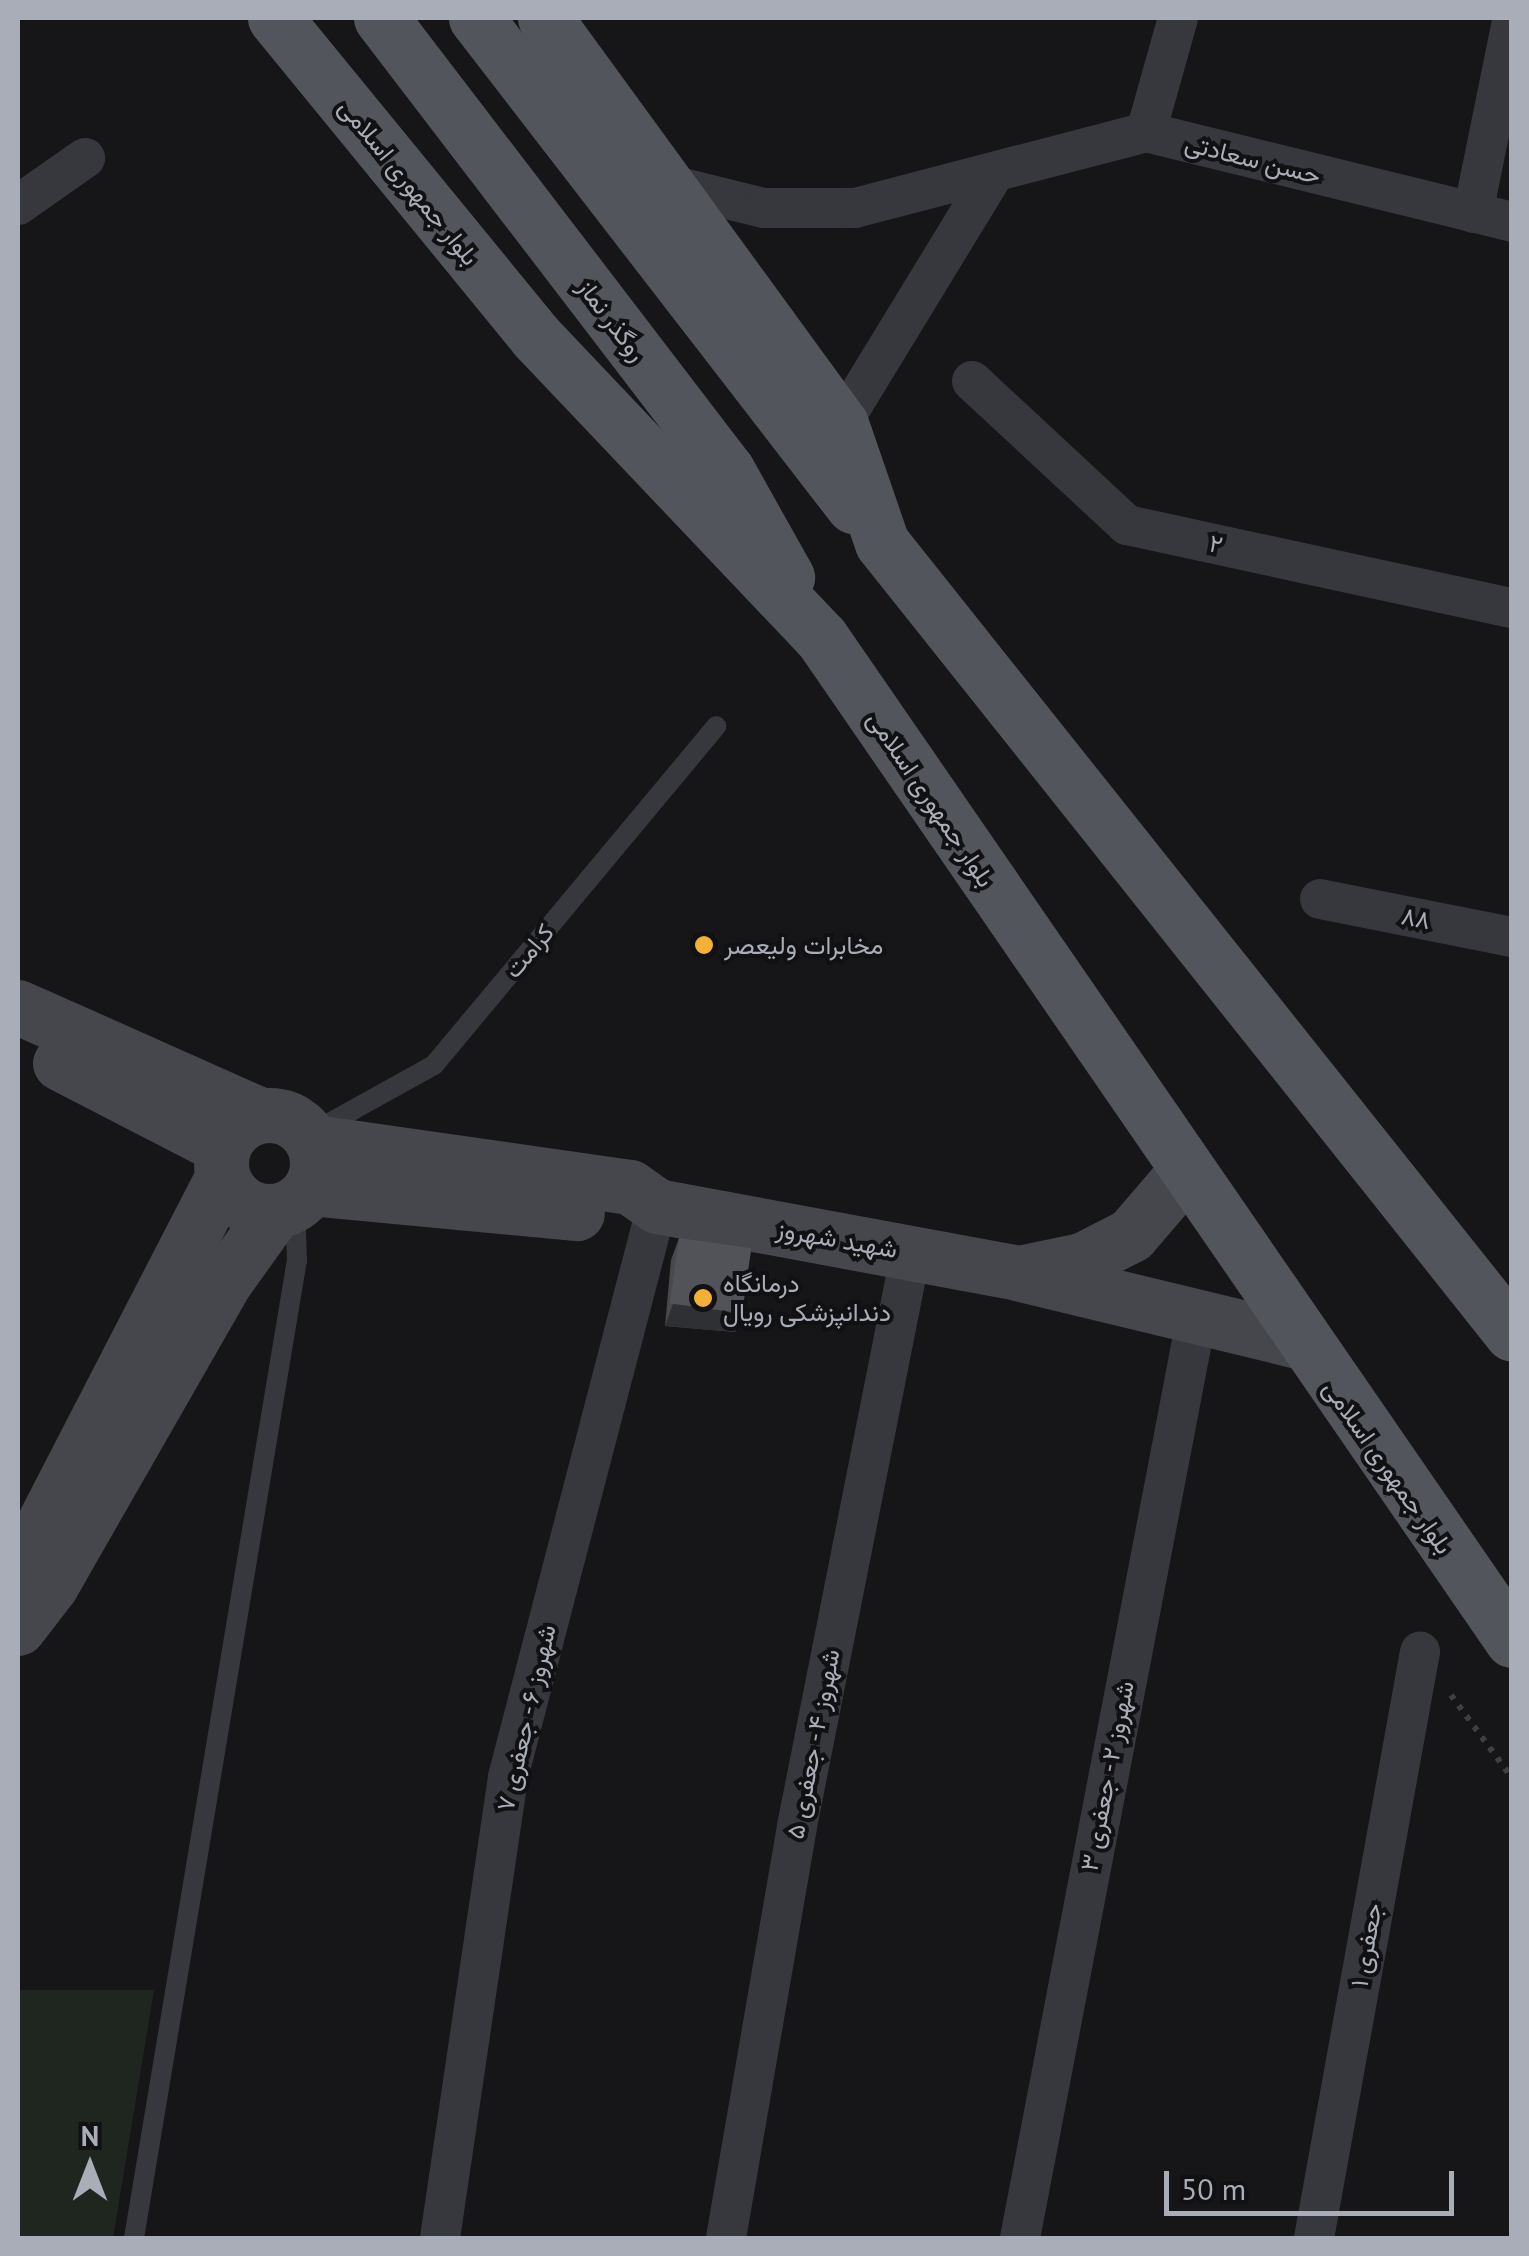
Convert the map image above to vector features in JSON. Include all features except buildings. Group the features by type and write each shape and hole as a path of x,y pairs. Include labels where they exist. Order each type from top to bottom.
{"main road":[{"name":"بلوار جمهوری اسلامی","path":"276,18 536,336 821,637 1302,1342 1512,1640"},
{"name":"روگذر نماز","path":"381,18 727,470 821,637"},
{"path":"476,18 816,424"},
{"path":"545,18 666,184 816,424 882,543 1503,1313"}],"street":[{"path":"1146,132 1178,18"},
{"path":"1492,218 1512,22"},
{"name":"حسن سعادتی","path":"666,184 764,208 855,208 1146,132 1492,218"},
{"path":"18,205 85,158"},
{"path":"816,424 995,172"},
{"name":"۲","path":"972,381 1127,525 1512,608"},
{"name":"۸۸","path":"1320,900 1512,936"},
{"name":"شهید شهروز","path":"18,1007 276,1165"},
{"name":"شهید شهروز","path":"18,1041 276,1165 618,1216 658,1206 1017,1273 1302,1342"},
{"path":"18,1572 276,1165"},
{"name":"کرامت","path":"18,1628 51,1585 226,1280 276,1165"},
{"path":"1017,1273 1082,1260 1131,1234 1185,1172"},
{"name":"شهروز ۶ - جعفری ۷","path":"440,2238 508,1778 658,1206"},
{"name":"شهروز ۴ - جعفری ۵","path":"726,2238 796,1826 911,1252"},
{"name":"شهروز ۲ - جعفری ۳","path":"1020,2238 1197,1314"},
{"name":"جعفری ۱","path":"1314,2238 1420,1652"}],"lane":[{"name":"کرامت","path":"276,1165 434,1065 716,726"},
{"path":"134,2238 296,1260 276,1165"}],"path":[{"path":"1420,1652 1512,1778"}],"shaded area":[{"path":"18,1990 154,1990 113,2238 18,2238"}],"place":[{"name":"مخابرات ولیعصر","path":"704,945"},
{"name":"درمانگاه دندانپزشکی رویال","path":"703,1298"}]}
